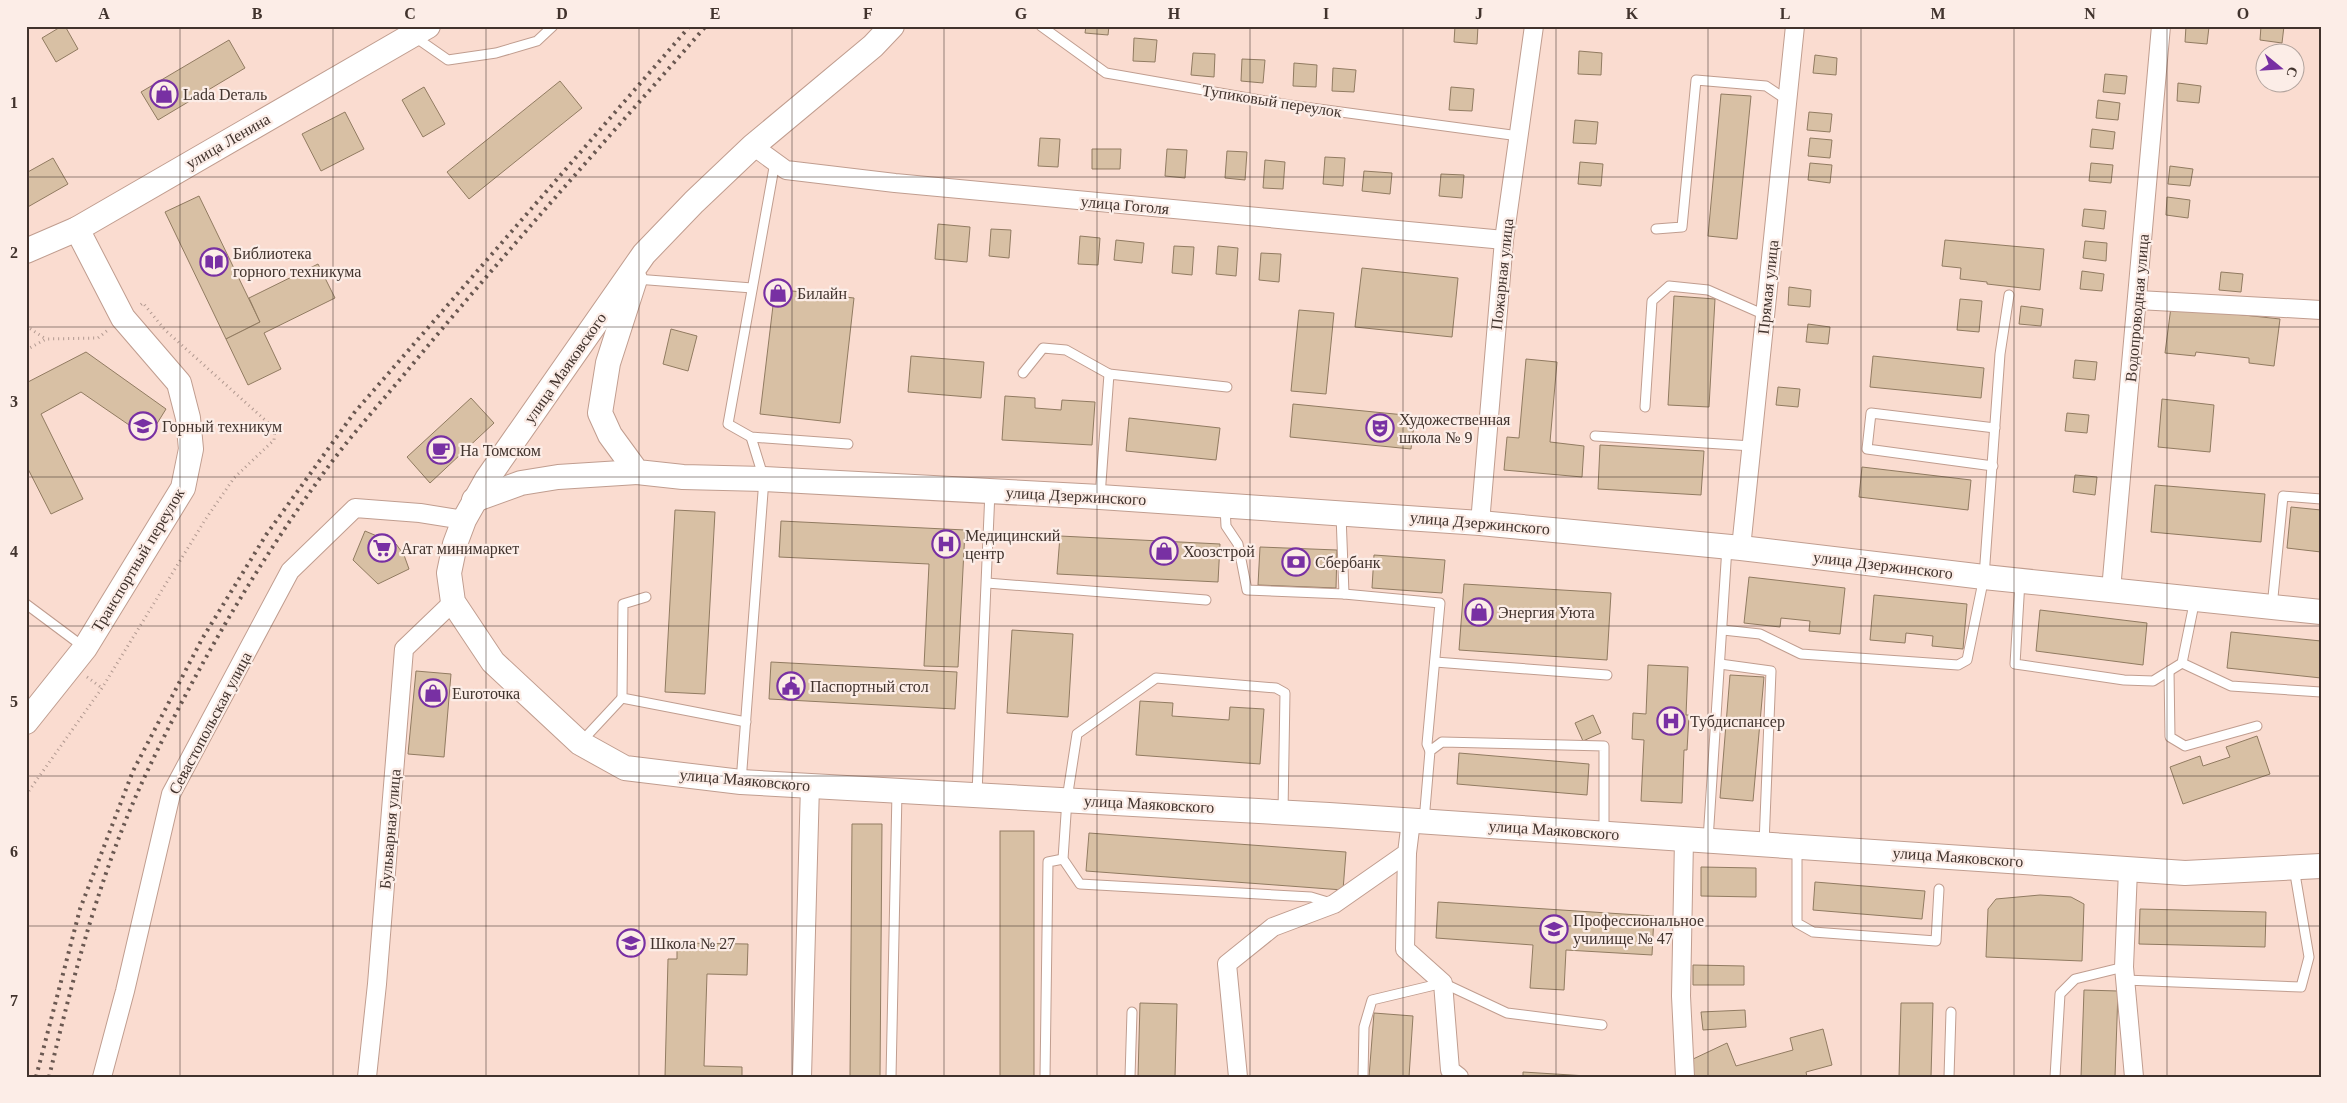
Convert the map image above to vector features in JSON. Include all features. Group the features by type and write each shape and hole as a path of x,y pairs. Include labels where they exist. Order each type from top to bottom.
{"main road":[{"name":"улица Маяковского","path":"892,26 873,46 754,146 694,202 644,254 469,510 455,544 449,574 453,602 493,662 580,743 625,768 741,782 1283,812 2128,870 2185,873 2321,866"},
{"name":"улица Ленина","path":"26,252 77,229 420,31"},
{"name":"Транспортный переулок","path":"26,722 85,648 183,488 191,449 188,418 179,383 123,318 77,229"},
{"path":"637,472 610,435 600,413 608,363 644,254"},
{"name":"улица Дзержинского","path":"469,510 530,481 558,477 637,472 683,477 764,479 1100,497 1480,523 1734,547 1984,577 2321,612"}],"street":[{"name":"Пожарная улица","path":"1480,523 1504,240 1534,26"},
{"name":"Прямая улица","path":"1734,547 1752,446 1794,26"},
{"name":"Водопроводная улица","path":"2111,590 2161,26"},
{"name":"улица Гоголя","path":"754,146 786,170 895,183 1504,240"},
{"path":"2138,300 2321,310"},
{"name":"Севастопольская улица","path":"102,1077 125,991 170,794 290,571 355,508 420,513 469,510"},
{"name":"Бульварная улица","path":"367,1077 378,984 404,649 453,602"},
{"path":"802,1077 810,785"},
{"path":"1418,822 1407,853 1405,949 1443,983 1450,1070 1459,1077"},
{"path":"1684,839 1681,996 1685,1077"},
{"path":"1238,1077 1227,964 1273,927 1334,904 1407,853"},
{"path":"2128,870 2124,974 2134,1077"}],"lane":[{"path":"420,31 448,60 496,53 537,40 554,26"},
{"name":"Тупиковый переулок","path":"1041,26 1106,73 1289,105 1519,136"},
{"path":"1656,229 1682,227 1696,80 1766,86 1787,100"},
{"path":"775,162 728,424 751,437 848,444"},
{"path":"636,279 752,288"},
{"path":"1645,408 1652,300 1669,286 1708,290 1765,315"},
{"path":"1723,630 1760,634 1801,654 1958,665 1967,660 1984,577 2000,354 2009,295"},
{"path":"1023,373 1042,348 1066,350 1109,374 1227,387"},
{"path":"1100,497 1109,374"},
{"path":"1993,466 1867,449 1871,412 1995,428"},
{"path":"1595,436 1752,446"},
{"path":"741,782 764,479 751,437"},
{"path":"977,794 990,491"},
{"path":"2272,607 2283,496 2321,499"},
{"path":"1224,505 1226,526 1238,544 1247,590 1344,594 1440,603 1427,744 1430,751 1418,822"},
{"path":"1341,512 1344,594"},
{"path":"1708,840 1723,630 1734,547"},
{"path":"2020,580 2015,664 2124,680 2153,681 2182,663 2195,599"},
{"path":"986,583 1206,600"},
{"path":"580,743 622,698 623,604 646,597"},
{"path":"26,604 85,648"},
{"path":"1435,662 1607,674"},
{"path":"2182,663 2231,686 2321,692"},
{"path":"1720,664 1771,671 1764,844"},
{"path":"2169,671 2170,737 2185,746 2257,726"},
{"path":"1283,812 1285,692 1276,688 1156,678 1077,734 1067,799 1063,858 1080,884 1311,898 1334,904"},
{"path":"622,698 746,722"},
{"path":"1430,751 1442,742 1604,746 1604,833"},
{"path":"891,1077 897,790"},
{"path":"1797,846 1797,923 1813,932 1936,942 1938,889"},
{"path":"1044,1077 1048,862 1063,858"},
{"path":"2055,1077 2060,994 2075,979 2124,974 2301,987 2309,957 2293,867"},
{"path":"1363,1077 1364,1027 1372,1000 1443,983 1507,1013 1602,1025"},
{"path":"1130,1077 1132,1012"},
{"path":"1949,1077 1951,1012"}],"path":[{"path":"26,326 46,339"}],"building":[{"path":"65,26 78,49 56,62 42,38"},
{"path":"1086,26 1109,26 1108,35 1085,33"},
{"path":"1455,26 1478,26 1477,44 1454,42"},
{"path":"2186,26 2209,27 2207,44 2185,42"},
{"path":"2261,26 2284,26 2282,42 2260,40"},
{"path":"1134,38 1157,40 1155,62 1133,61"},
{"path":"229,40 245,68 158,120 141,92"},
{"path":"1579,51 1602,53 1601,75 1578,74"},
{"path":"1193,53 1215,54 1214,77 1191,75"},
{"path":"1815,55 1837,58 1836,75 1813,73"},
{"path":"1242,59 1265,60 1263,83 1241,81"},
{"path":"1294,63 1317,65 1316,87 1293,86"},
{"path":"1333,68 1356,70 1354,92 1332,91"},
{"path":"2105,74 2127,76 2125,94 2103,92"},
{"path":"560,81 582,108 469,199 447,172"},
{"path":"2178,83 2201,86 2199,103 2177,101"},
{"path":"424,87 445,124 423,137 402,100"},
{"path":"1451,87 1474,89 1472,111 1449,110"},
{"path":"1721,94 1751,96 1737,239 1708,236"},
{"path":"2098,100 2120,103 2118,120 2096,118"},
{"path":"345,112 364,149 321,171 302,134"},
{"path":"1809,112 1832,114 1830,132 1807,130"},
{"path":"1575,120 1598,122 1596,144 1573,143"},
{"path":"2092,129 2115,132 2113,149 2090,147"},
{"path":"1040,138 1060,139 1058,167 1038,166"},
{"path":"1810,138 1832,140 1830,158 1808,156"},
{"path":"1092,149 1121,149 1120,169 1092,169"},
{"path":"1167,149 1187,150 1185,178 1165,176"},
{"path":"1227,151 1247,152 1245,180 1225,178"},
{"path":"1325,157 1345,158 1343,186 1323,184"},
{"path":"53,158 68,184 26,208 26,173"},
{"path":"1265,160 1285,162 1283,189 1263,188"},
{"path":"1580,162 1603,164 1601,186 1578,184"},
{"path":"1810,163 1832,165 1830,183 1808,180"},
{"path":"2091,163 2113,165 2111,183 2089,181"},
{"path":"2170,166 2193,169 2190,186 2168,184"},
{"path":"1364,171 1392,173 1390,194 1362,191"},
{"path":"1441,174 1464,175 1462,198 1439,196"},
{"path":"199,196 260,322 226,339 165,212"},
{"path":"2167,197 2190,200 2188,218 2166,215"},
{"path":"2084,209 2106,211 2104,229 2082,226"},
{"path":"938,224 970,227 967,262 935,259"},
{"path":"991,229 1011,230 1009,258 989,256"},
{"path":"1080,236 1100,238 1098,265 1078,264"},
{"path":"1116,240 1144,243 1142,263 1114,260"},
{"path":"1945,240 2044,249 2040,290 1960,279 1961,268 1942,266"},
{"path":"2085,241 2107,243 2106,261 2083,258"},
{"path":"1174,246 1194,247 1192,275 1172,273"},
{"path":"1218,246 1238,248 1236,276 1216,274"},
{"path":"1261,253 1281,254 1279,282 1259,280"},
{"path":"318,264 335,298 264,333 281,369 248,385 226,339 260,322 249,298"},
{"path":"1362,268 1458,278 1452,337 1355,327"},
{"path":"2082,271 2104,274 2102,291 2080,289"},
{"path":"2221,272 2243,274 2241,292 2219,290"},
{"path":"1789,287 1811,290 1810,307 1788,305"},
{"path":"775,289 854,298 840,423 760,414"},
{"path":"1674,296 1715,299 1709,407 1668,405"},
{"path":"1960,299 1982,301 1979,332 1957,330"},
{"path":"2021,306 2043,309 2041,326 2019,324"},
{"path":"2171,307 2280,319 2274,366 2249,363 2249,358 2196,352 2195,356 2165,353"},
{"path":"1299,310 1334,313 1326,394 1291,391"},
{"path":"1808,324 1830,327 1828,344 1806,342"},
{"path":"671,329 697,336 688,371 663,364"},
{"name":"Горный техникум","path":"86,352 166,409 148,438 81,392 41,414 83,499 51,514 26,465 26,383"},
{"path":"911,356 984,362 981,398 908,392"},
{"path":"1873,356 1984,368 1981,398 1870,387"},
{"path":"1526,359 1557,362 1550,442 1584,446 1582,477 1504,470 1507,437 1519,438"},
{"path":"2075,360 2097,362 2095,380 2073,378"},
{"path":"1778,387 1800,389 1798,407 1776,405"},
{"path":"1005,396 1035,398 1035,408 1061,410 1062,400 1095,402 1092,445 1002,440"},
{"path":"471,398 494,423 430,483 407,457"},
{"path":"2162,399 2214,405 2210,452 2158,447"},
{"path":"1293,404 1415,416 1411,449 1290,437"},
{"path":"2067,413 2089,415 2087,433 2065,431"},
{"path":"1129,418 1220,428 1216,460 1126,451"},
{"path":"1600,445 1704,451 1701,495 1598,489"},
{"path":"1862,467 1971,480 1968,510 1859,497"},
{"path":"2075,475 2097,477 2095,495 2073,492"},
{"path":"2155,485 2265,494 2261,542 2151,532"},
{"path":"2291,507 2321,510 2321,552 2287,548"},
{"path":"675,510 715,512 705,694 665,692"},
{"path":"781,521 965,530 958,667 924,666 929,564 779,557"},
{"path":"365,531 396,544 404,555 409,569 378,584 353,560"},
{"path":"1060,536 1220,544 1218,582 1057,574"},
{"path":"1260,547 1337,550 1336,588 1258,585"},
{"path":"1374,555 1445,560 1442,593 1372,588"},
{"path":"1749,577 1845,588 1840,634 1809,631 1810,621 1781,618 1780,627 1744,623"},
{"path":"1464,584 1611,593 1607,660 1459,650"},
{"path":"1874,595 1967,604 1963,649 1932,646 1933,636 1906,633 1905,643 1870,640"},
{"path":"2040,610 2147,623 2143,665 2036,651"},
{"path":"1012,630 1073,634 1068,717 1007,713"},
{"path":"2231,632 2321,641 2321,678 2227,668"},
{"path":"771,662 957,672 955,709 769,699"},
{"path":"1648,665 1688,667 1686,715 1689,715 1687,750 1684,750 1682,803 1641,801 1644,740 1632,739 1633,713 1646,714"},
{"path":"416,671 451,674 444,757 408,754"},
{"path":"1730,675 1764,677 1753,801 1720,798"},
{"path":"1140,701 1173,703 1172,716 1229,720 1230,707 1264,709 1260,764 1136,755"},
{"path":"1593,715 1601,733 1583,741 1575,723"},
{"path":"2257,736 2270,774 2183,804 2170,767 2200,756 2203,766 2230,757 2226,747"},
{"path":"1459,753 1589,764 1587,795 1457,784"},
{"path":"852,824 882,824 880,1077 850,1077"},
{"path":"1000,831 1034,831 1034,1077 1000,1077"},
{"path":"1089,833 1346,852 1343,890 1086,871"},
{"path":"1701,867 1756,868 1756,897 1701,896"},
{"path":"1815,882 1925,891 1922,919 1813,910"},
{"path":"2040,895 2071,897 2084,904 2082,961 1986,957 1988,909 1996,899"},
{"path":"1438,902 1654,916 1652,955 1566,950 1564,990 1530,988 1533,945 1436,938"},
{"path":"2140,909 2266,912 2265,947 2139,944"},
{"path":"677,943 748,944 747,975 707,974 704,1066 742,1067 742,1077 665,1077 668,959 677,959"},
{"path":"1693,965 1744,966 1744,985 1693,985"},
{"path":"2084,990 2118,991 2115,1077 2081,1077"},
{"path":"1140,1003 1177,1004 1175,1077 1138,1077"},
{"path":"1901,1003 1933,1003 1931,1077 1899,1077"},
{"path":"1745,1010 1746,1027 1703,1030 1701,1012"},
{"path":"1374,1013 1413,1016 1409,1077 1369,1077"},
{"path":"1823,1029 1832,1065 1806,1072 1807,1077 1694,1077 1691,1060 1727,1043 1736,1066 1793,1050 1790,1038"},
{"path":"1523,1072 1603,1077 1523,1077"}],"railway":[{"path":"36,1077 80,909 133,771 202,639 266,535 354,413 690,26"},
{"path":"49,1077 78,963 102,886 129,812 164,736 206,657 277,540 349,440 487,276 706,26"}],"place":[{"name":"Lada Dеталь","path":"164,94"},
{"name":"Библиотека горного техникума","path":"214,262"},
{"name":"Билайн","path":"778,293"},
{"name":"Горный техникум","path":"143,426"},
{"name":"Художественная школа № 9","path":"1380,428"},
{"name":"На Томском","path":"441,450"},
{"name":"Медицинский центр","path":"946,544"},
{"name":"Агат минимаркет","path":"382,548"},
{"name":"Хоозстрой","path":"1164,551"},
{"name":"Сбербанк","path":"1296,562"},
{"name":"Энергия Уюта","path":"1479,612"},
{"name":"Паспортный стол","path":"791,686"},
{"name":"Euroточка","path":"433,693"},
{"name":"Тубдиспансер","path":"1671,721"},
{"name":"Профессиональное училище № 47","path":"1554,929"},
{"name":"Школа № 27","path":"631,943"}]}
